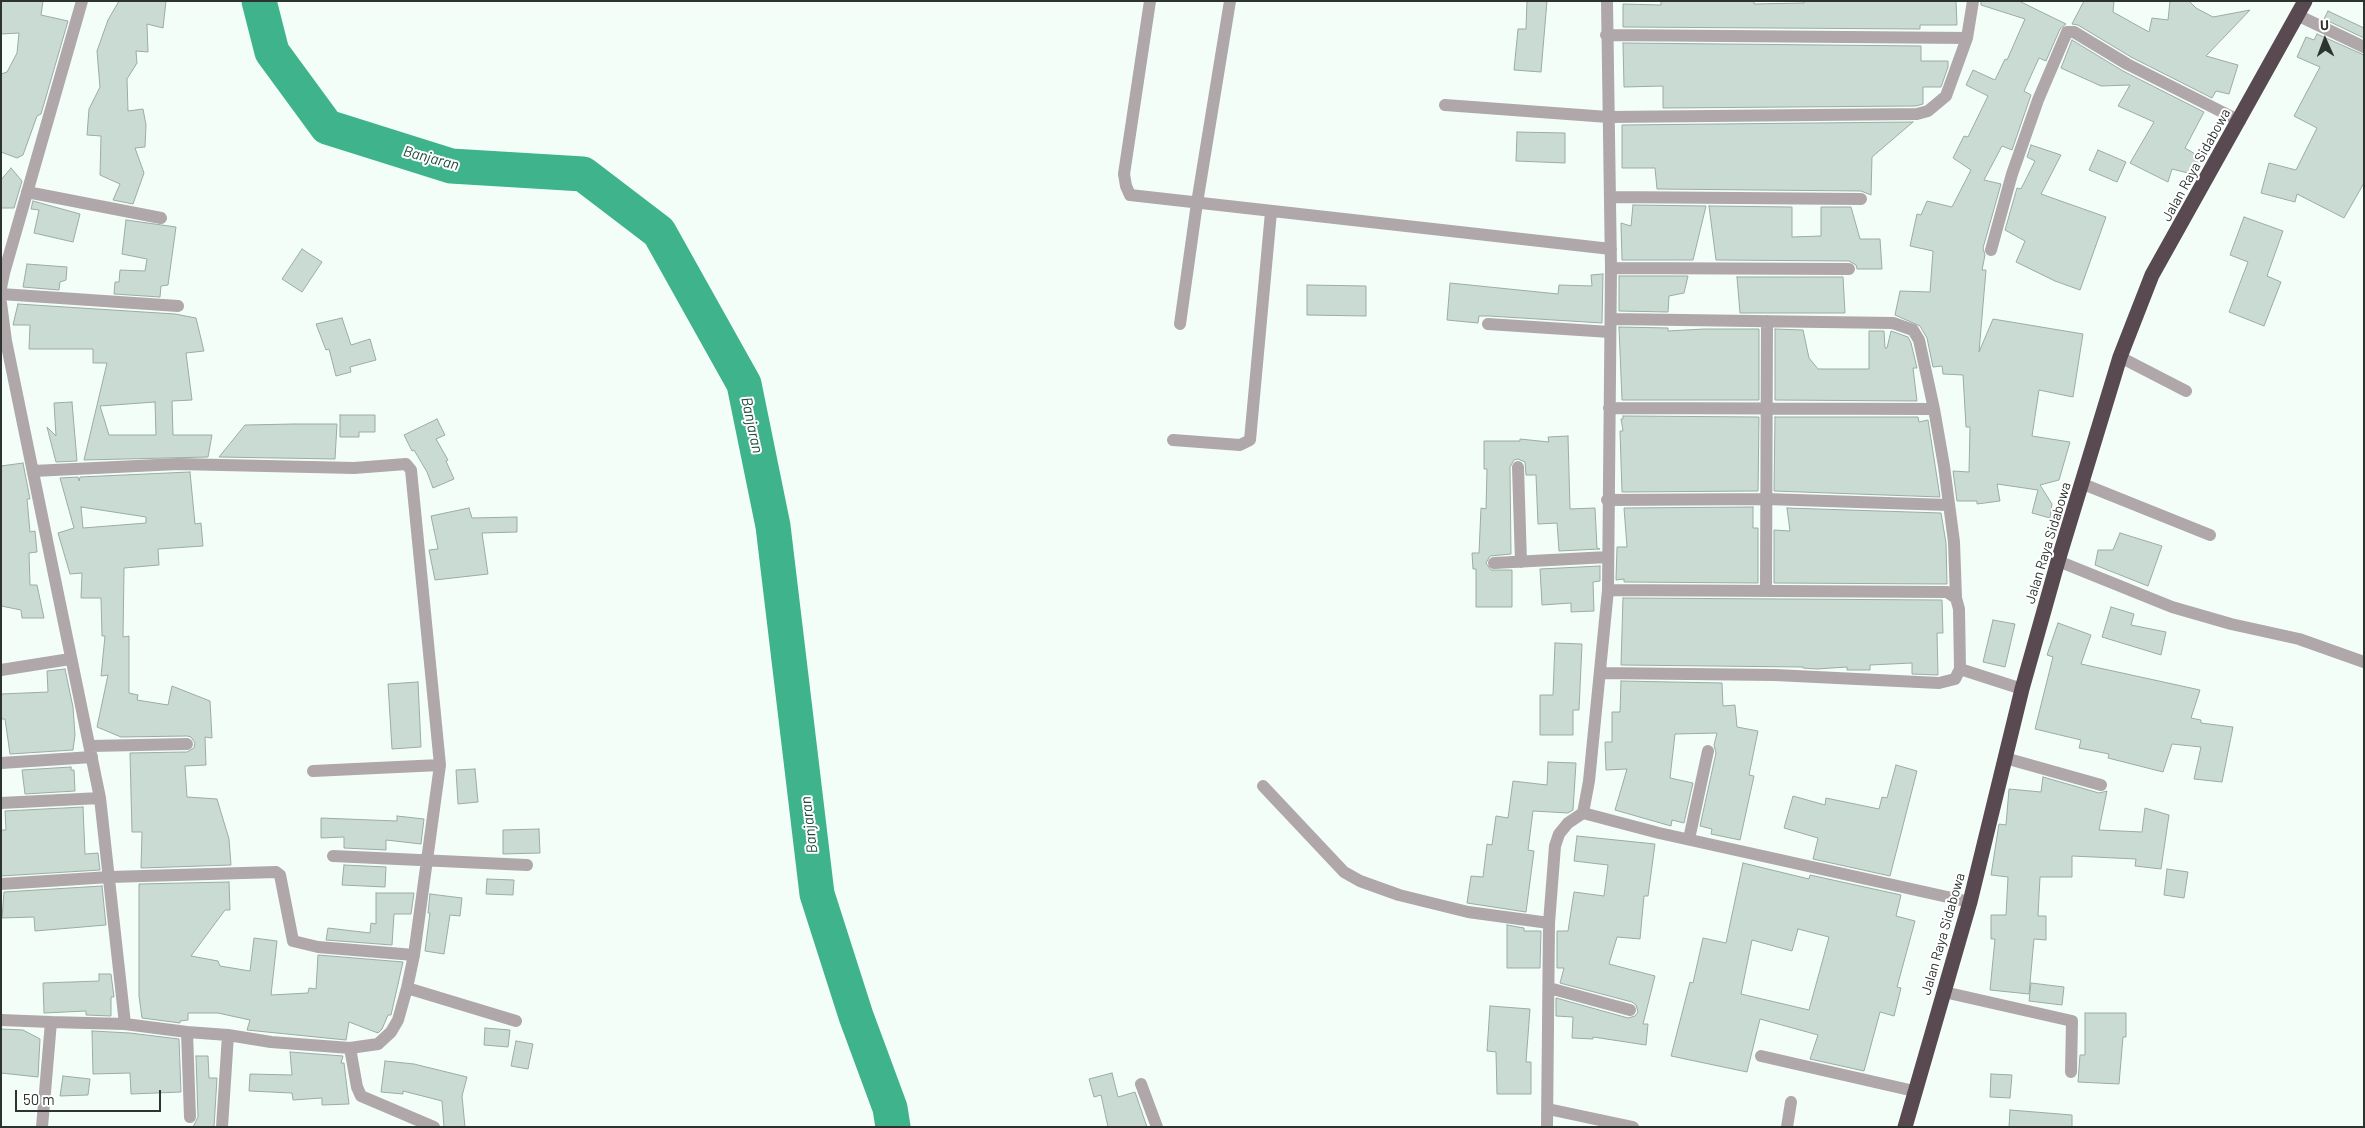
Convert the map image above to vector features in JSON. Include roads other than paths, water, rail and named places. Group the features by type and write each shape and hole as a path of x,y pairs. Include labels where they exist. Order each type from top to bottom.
{"highway":[{"name":"Jalan Raya Sidabowa","path":"1905,1127 1970,902 2022,689 2058,561 2083,484 2120,357 2152,275 2240,121 2305,1"}],"street":[{"path":"1,288 2,273 82,1"},
{"path":"1150,1 1124,174 1130,195 1611,250"},
{"path":"1180,324 1197,203 1230,1"},
{"path":"1547,1127 1549,923 1555,846 1559,834 1568,823 1583,813 1589,781 1608,590 1607,500 1611,250 1606,35 1607,1"},
{"path":"1445,105 1608,117 1917,114 1928,111 1946,96 1967,38 1973,1"},
{"path":"2297,15 2364,48"},
{"path":"1991,250 2012,174 2038,100 2067,32 2074,32 2127,64 2240,121"},
{"path":"1606,35 1967,38"},
{"path":"27,192 161,218"},
{"path":"1610,197 1861,199"},
{"path":"1173,440 1240,446 1250,440 1271,212"},
{"path":"1611,268 1849,269"},
{"path":"1,294 178,306"},
{"path":"1,303 6,341 100,798 125,1024"},
{"path":"1600,673 1775,675 1939,683 1955,679 1960,669 1959,609 1956,598 1954,542 1934,409 1919,340 1913,330 1893,323 1611,319"},
{"path":"1766,591 1767,320"},
{"path":"1488,324 1610,332"},
{"path":"2120,357 2186,391"},
{"path":"1609,408 1934,409"},
{"path":"1,1020 125,1024 228,1035 260,1041 350,1048 378,1044 391,1032 398,1020 407,988 414,955 428,861 440,765 411,470 406,464 354,468 178,464 33,471"},
{"path":"1518,467 1521,562"},
{"path":"2083,484 2210,535"},
{"path":"1607,500 1766,499 1948,505"},
{"path":"1494,564 1608,557"},
{"path":"2058,561 2172,607 2231,624 2299,639 2364,662"},
{"path":"1608,590 1924,590 1947,592 1956,598"},
{"path":"1,670 70,659"},
{"path":"1960,669 2022,689"},
{"path":"1,763 91,751 187,744"},
{"path":"1689,840 1708,751"},
{"path":"2005,758 2101,785"},
{"path":"313,771 440,765"},
{"path":"1263,786 1344,872 1360,881 1399,895 1468,912 1549,923"},
{"path":"1,803 100,798"},
{"path":"1583,813 1689,840 1970,902"},
{"path":"333,856 527,865"},
{"path":"1,884 110,877 276,872 280,875 293,941 318,947 414,955"},
{"path":"407,988 516,1021"},
{"path":"1549,988 1630,1010"},
{"path":"1944,992 2072,1021 2071,1072"},
{"path":"42,1127 51,1022"},
{"path":"187,1032 190,1117"},
{"path":"222,1127 228,1035"},
{"path":"350,1048 357,1088 361,1096 434,1127"},
{"path":"1761,1056 1914,1091"},
{"path":"1141,1084 1157,1127"},
{"path":"1787,1127 1791,1102"},
{"path":"1548,1109 1633,1127"}],"waterway":[{"name":"Banjaran","path":"259,1 272,52 327,127 451,166 583,174 659,232 744,384 773,526 817,894 856,1016 890,1108 893,1127"}]}
